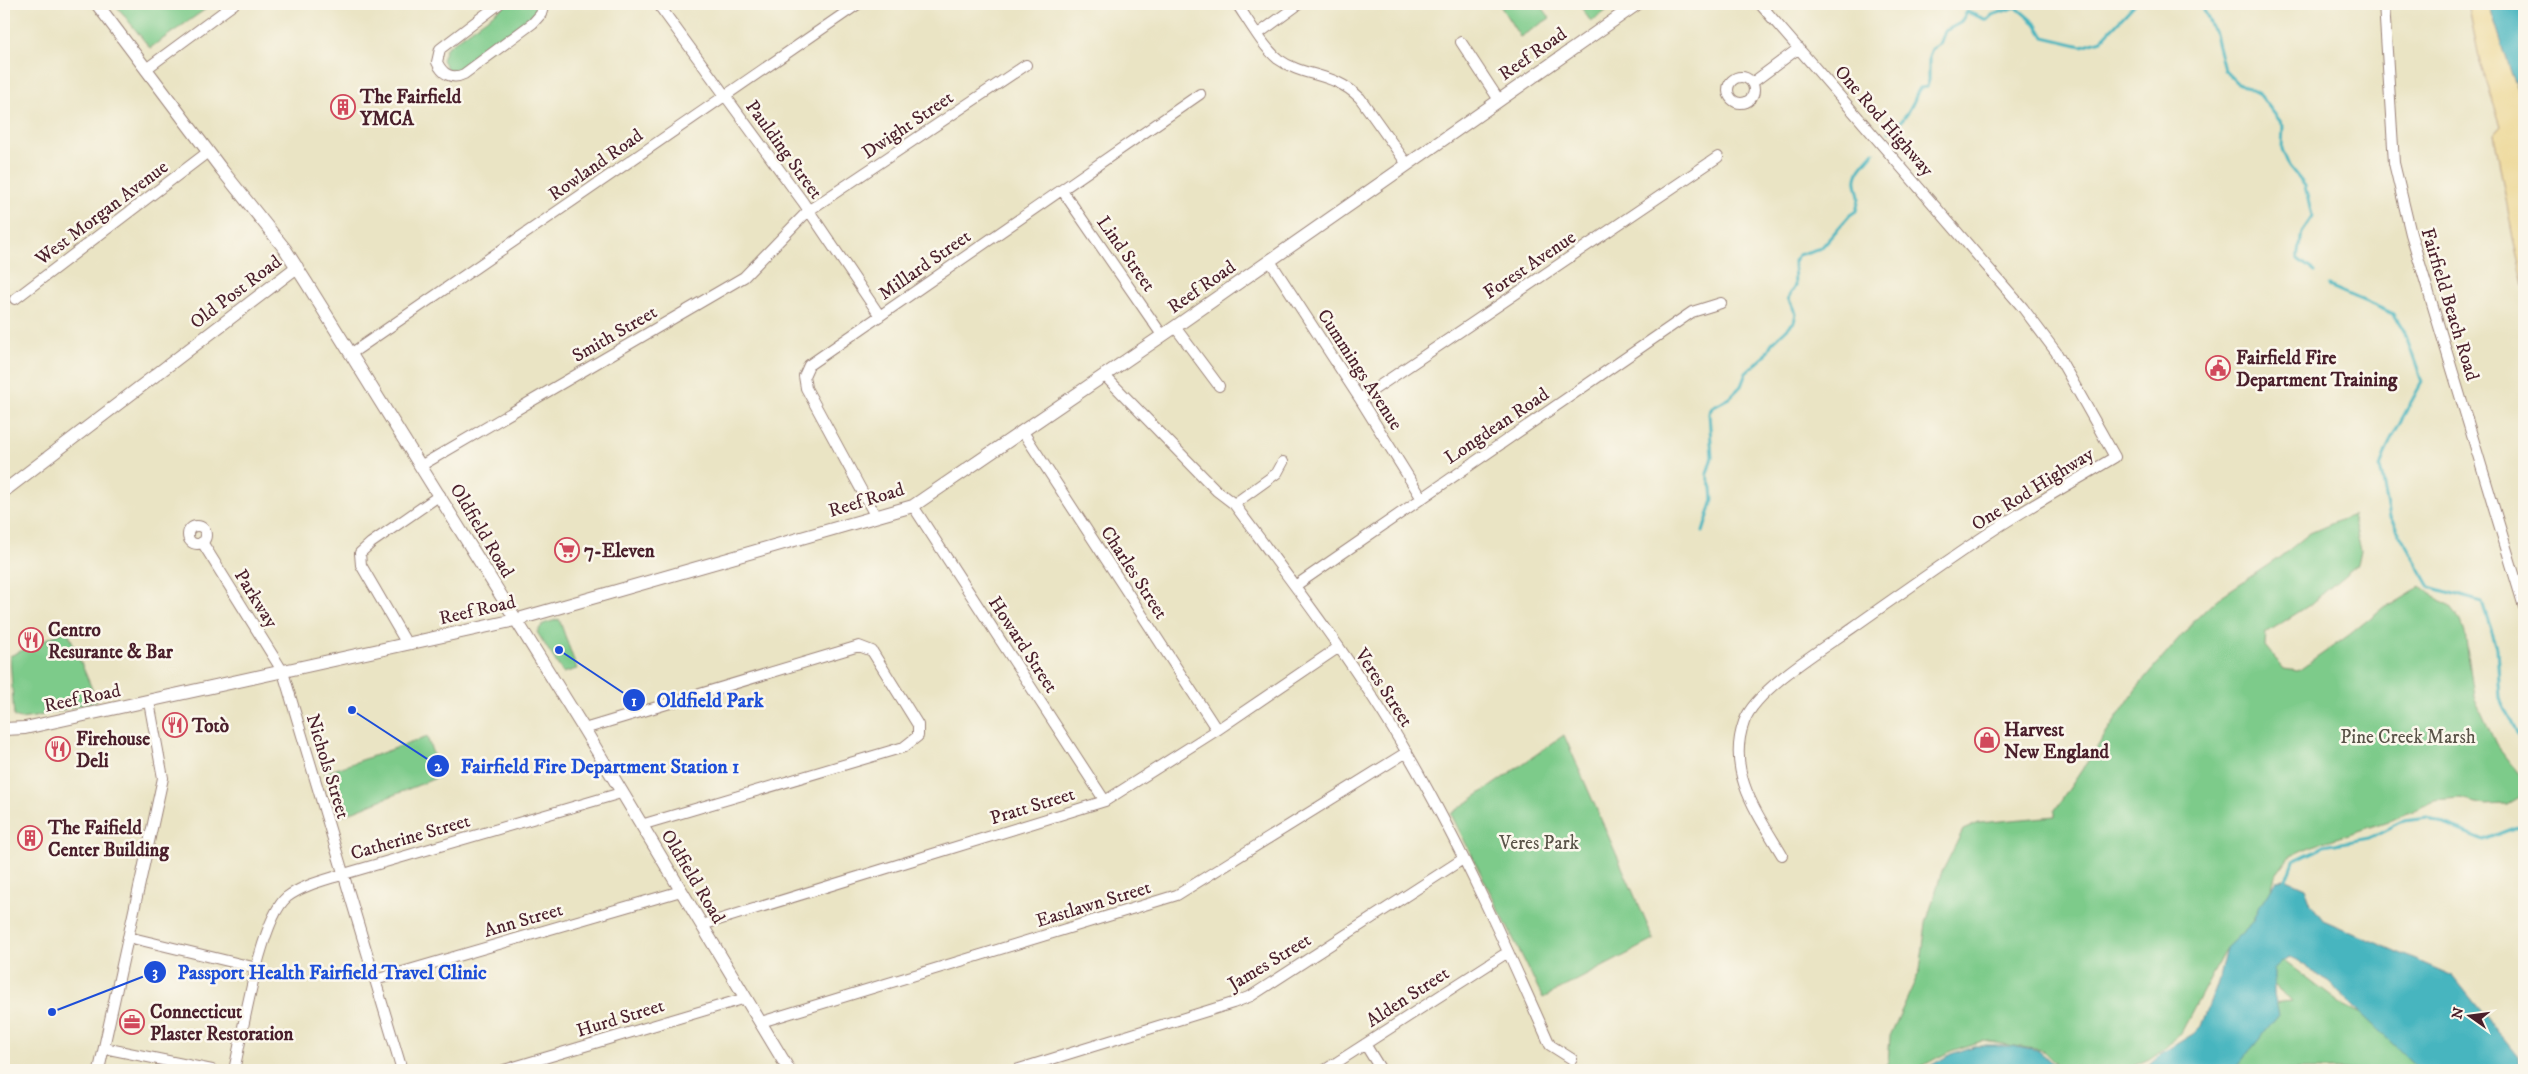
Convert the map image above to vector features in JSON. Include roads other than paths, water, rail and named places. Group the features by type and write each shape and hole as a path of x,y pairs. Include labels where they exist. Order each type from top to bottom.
{"street":[{"name":"Old Post Road","path":"4,491 297,267 97,4"},
{"path":"146,69 234,4"},
{"path":"499,4 440,49 437,62 445,74 456,77 464,74 534,23 541,14 544,4"},
{"name":"Paulding Street","path":"658,4 808,211 880,316"},
{"name":"Rowland Road","path":"352,353 858,4"},
{"path":"1237,4 1272,53 1284,62 1333,79 1360,98 1407,164"},
{"path":"1258,34 1299,4"},
{"name":"Reef Road","path":"4,729 25,728 149,702 515,620 913,506 1106,376 1637,4"},
{"name":"One Rod Highway","path":"1760,4 2023,308 2056,352 2115,457 1996,529 1932,572 1818,652 1761,697 1744,720 1739,765 1746,792 1782,855"},
{"name":"Fairfield Beach Road","path":"2384,4 2394,163 2411,234 2524,607"},
{"path":"1461,42 1499,100"},
{"path":"1752,82 1799,48"},
{"name":"Dwight Street","path":"808,211 1026,65"},
{"name":"Millard Street","path":"876,517 806,388 804,376 809,365 1200,94"},
{"name":"West Morgan Avenue","path":"15,300 208,152"},
{"name":"Forest Avenue","path":"1360,399 1718,157"},
{"name":"Lind Street","path":"1062,190 1162,335"},
{"name":"Smith Street","path":"422,465 744,277 808,211"},
{"name":"Cummings Avenue","path":"1270,261 1360,399 1421,498"},
{"name":"Oldfield Road","path":"297,267 422,465 515,620 584,729 789,1070"},
{"name":"Longdean Road","path":"1295,586 1692,312 1721,303"},
{"path":"1175,328 1219,386"},
{"name":"Veres Street","path":"1106,376 1217,491 1234,504 1339,648 1406,752 1463,859 1550,1045 1572,1058"},
{"name":"Charles Street","path":"1023,432 1217,730"},
{"path":"1234,504 1277,473 1283,462"},
{"path":"407,644 361,565 360,553 370,543 440,495"},
{"name":"Howard Street","path":"913,506 1105,801"},
{"name":"Parkway","path":"202,542 283,672"},
{"path":"584,729 860,646 872,651 918,724 918,736 904,747 641,825"},
{"name":"Pratt Street","path":"702,925 1105,801 1217,730 1339,648"},
{"name":"Nichols Street","path":"283,672 402,1070"},
{"path":"99,1070 163,778 149,702"},
{"name":"Eastlawn Street","path":"761,1022 1177,895 1406,752"},
{"name":"Catherine Street","path":"234,1070 264,937 279,905 294,892 344,874 621,793"},
{"name":"James Street","path":"1016,1070 1251,996 1463,859"},
{"name":"Ann Street","path":"375,980 681,891"},
{"path":"128,937 257,968"},
{"name":"Alden Street","path":"1325,1070 1508,952"},
{"name":"Hurd Street","path":"504,1070 746,998"},
{"path":"1365,1044 1381,1070"},
{"path":"104,1048 212,1070"}],"water":[{"path":"2489,4 2524,4 2524,102 2512,75"},
{"path":"2285,879 2305,888 2311,904 2323,920 2453,976 2518,1057 2522,1070 2420,1070 2328,982 2290,957 2281,962 2274,970 2274,994 2279,1015 2234,1070 2143,1070 2160,1054 2193,1034 2201,1026 2218,982 2226,948 2253,922 2261,904 2277,880"},
{"path":"1975,1046 2012,1046 2039,1051 2060,1070 1923,1070 1951,1054"}],"waterway":[{"path":"2017,4 2016,7 2037,25 2044,37 2082,46 2101,40 2135,4"},
{"path":"2201,4 2215,34 2224,70 2236,82 2260,95 2283,125 2282,149 2289,166 2305,186 2312,217 2302,232 2298,259 2315,272"},
{"path":"1889,132 1908,112 1920,88 1927,87 1929,80 1929,56 1932,49 1940,44 1945,31 1960,23 1967,12 1987,20 1992,15 2016,7"},
{"path":"1703,532 1713,500 1712,488 1707,474 1712,457 1709,413 1712,407 1729,398 1741,386 1746,373 1765,356 1772,343 1794,322 1796,314 1788,298 1795,286 1794,261 1798,255 1821,248 1850,215 1856,211 1859,198 1856,183 1857,175 1874,152"},
{"path":"2329,286 2394,314 2404,331 2422,382 2391,439 2380,467 2390,517 2430,587 2482,602 2497,648 2500,699 2524,748"},
{"path":"2285,882 2293,861 2324,846 2369,838 2404,820 2427,817 2484,840 2520,826 2524,821"}],"place":[{"name":"The Fairfield YMCA","path":"343,107"},
{"name":"Fairfield Fire Department Training","path":"2218,368"},
{"name":"7-Eleven","path":"567,550"},
{"name":"Centro Resurante & Bar","path":"31,640"},
{"name":"Oldfield Park","path":"559,650"},
{"name":"Fairfield Fire Department Station 1","path":"352,710"},
{"name":"Totò","path":"175,725"},
{"name":"Harvest New England","path":"1987,740"},
{"name":"Firehouse Deli","path":"58,749"},
{"name":"The Faifield Center Building","path":"30,838"},
{"name":"Passport Health Fairfield Travel Clinic","path":"52,1012"},
{"name":"Connecticut Plaster Restoration","path":"132,1022"}],"park label":[{"name":"Pine Creek Marsh","path":"2408,736"},
{"name":"Veres Park","path":"1539,842"}]}
